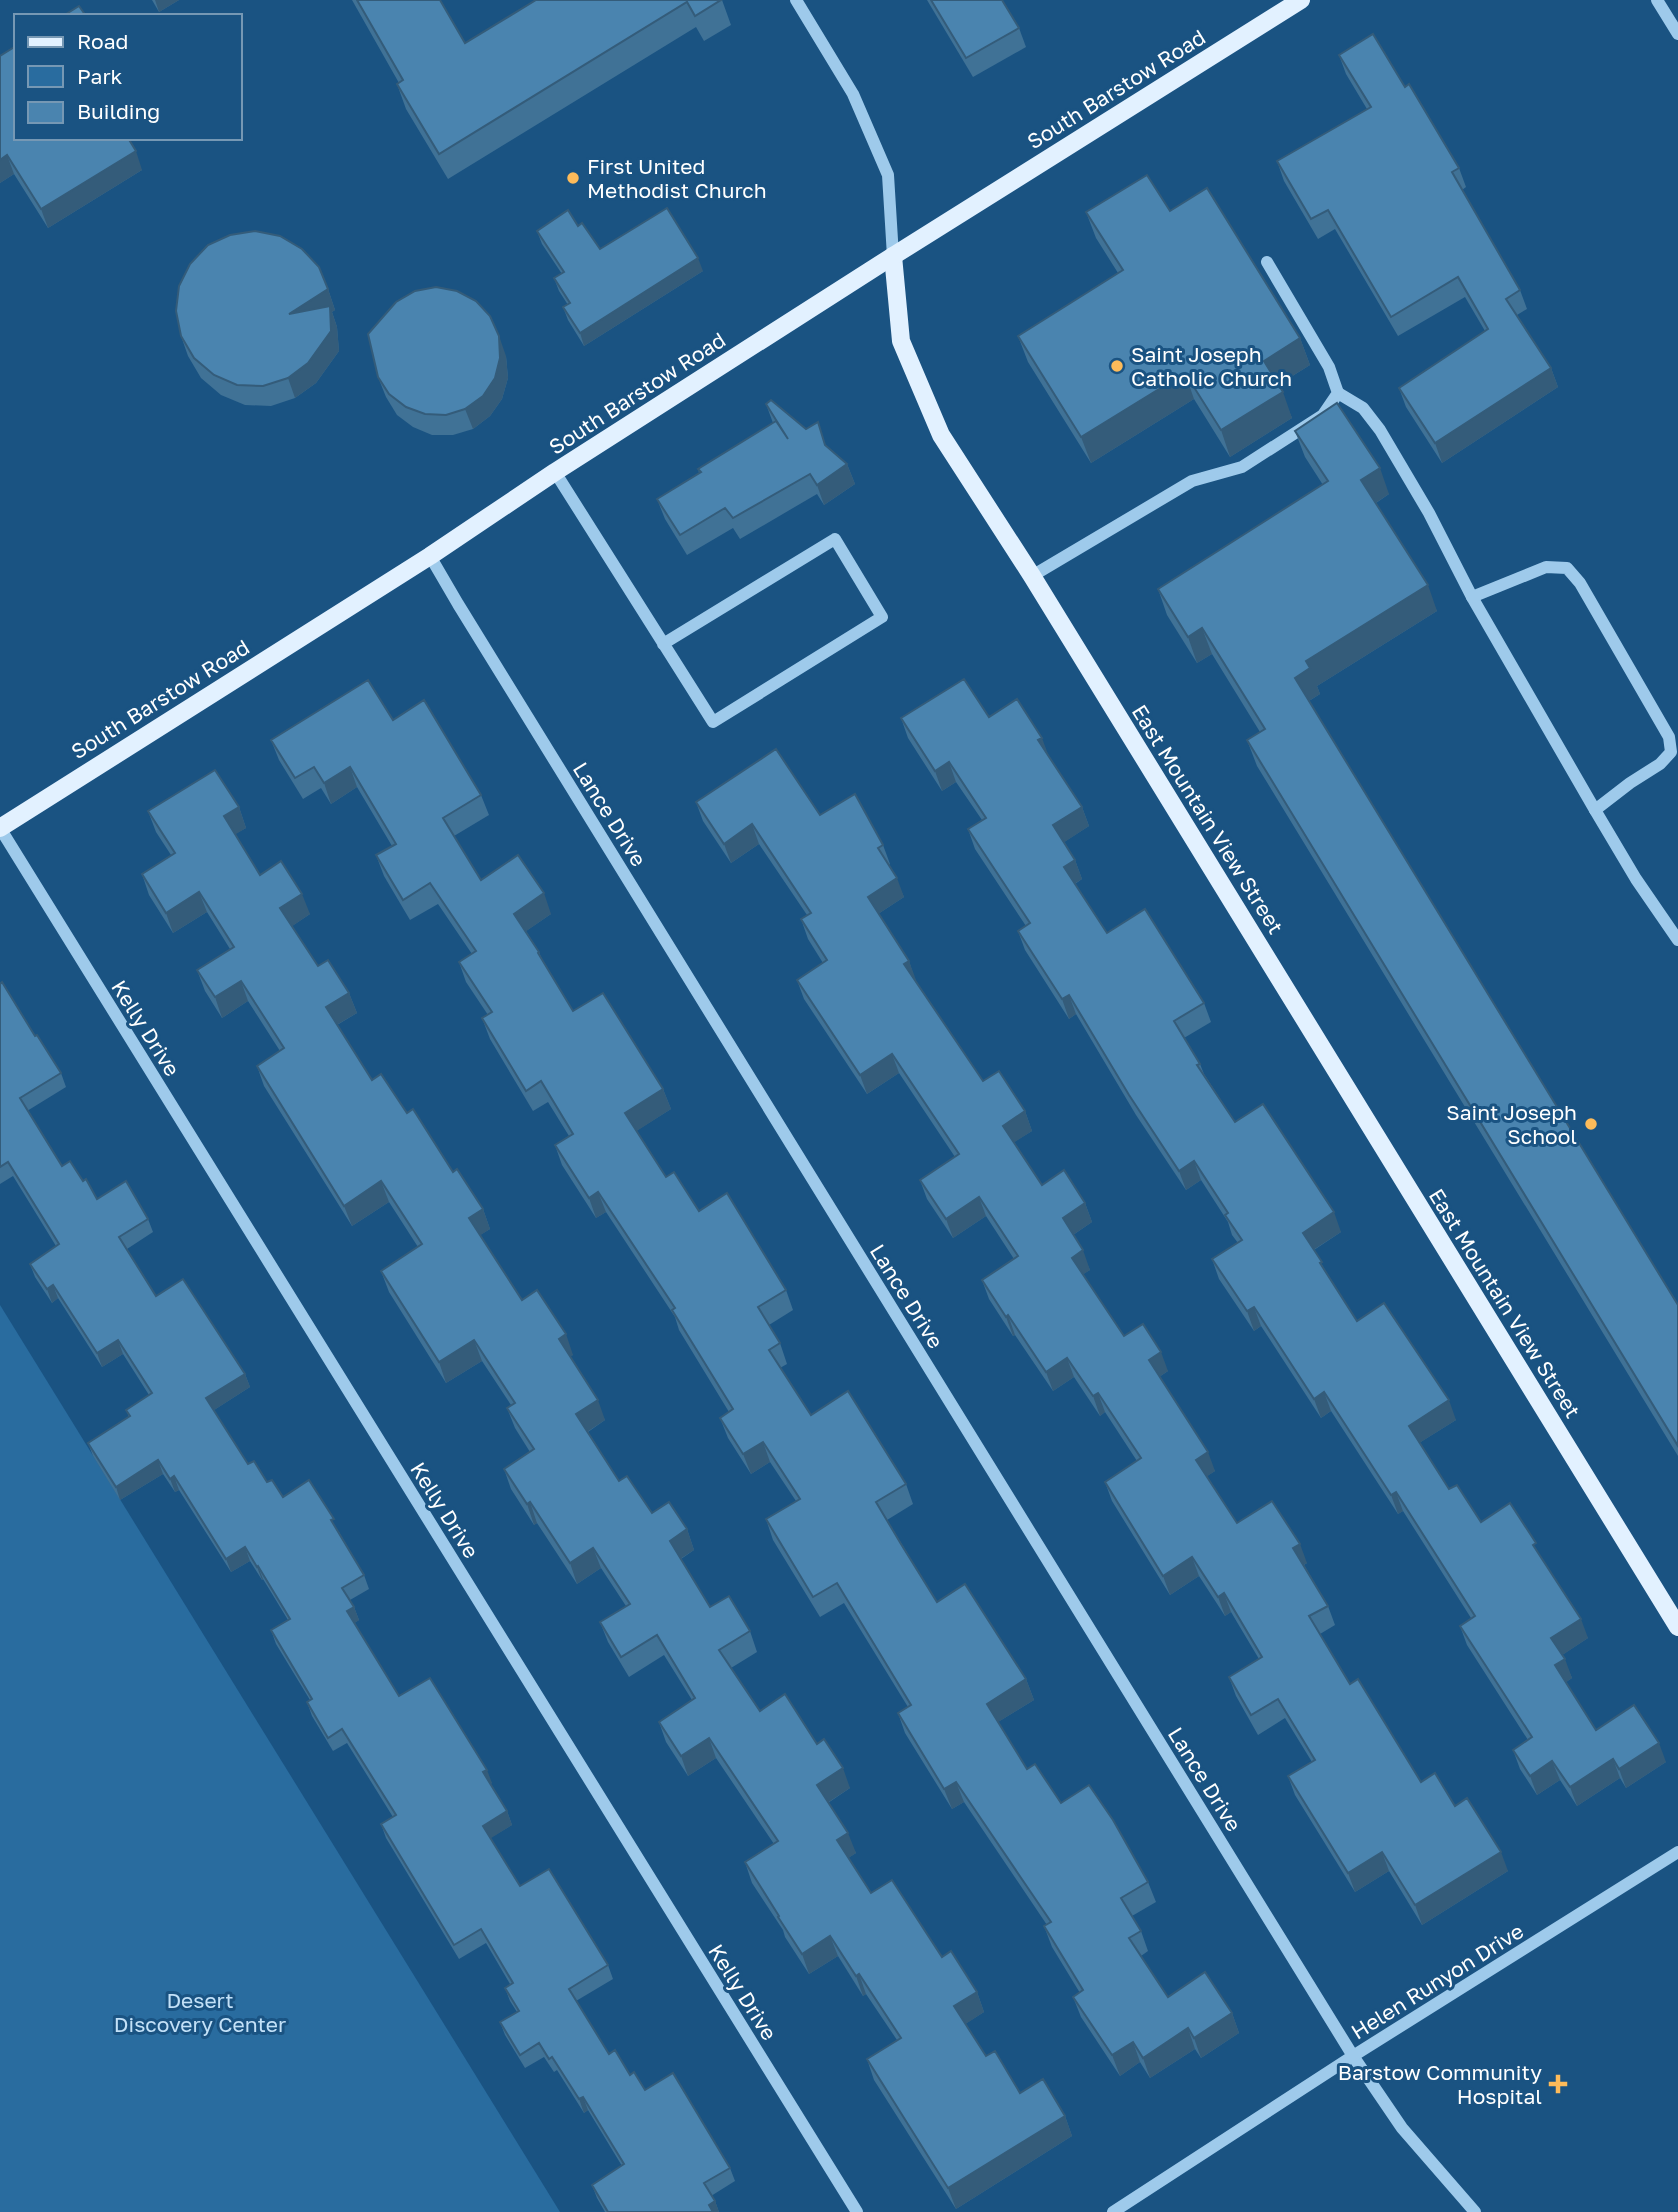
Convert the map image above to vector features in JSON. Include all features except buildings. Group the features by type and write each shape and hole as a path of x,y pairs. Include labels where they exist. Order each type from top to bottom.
{"main road":[{"name":"South Barstow Road","path":"0,828 430,556 555,472 893,256 1301,0"},
{"name":"East Mountain View Street","path":"893,256 901,341 941,435 1032,576 1678,1627"}],"street":[{"name":"East Mountain View Street","path":"796,0 853,94 888,175 893,256"},
{"path":"1657,0 1678,34"},
{"path":"1267,262 1329,367 1338,393 1363,408 1380,430 1429,513 1472,597 1595,810 1636,879 1678,940"},
{"path":"1032,576 1192,481 1242,467 1322,415 1338,393"},
{"path":"555,472 663,644 713,722 883,617 835,539 663,644"},
{"name":"Lance Drive","path":"430,556 1353,2056 1402,2128 1475,2212"},
{"path":"1472,597 1546,567 1566,568 1580,583 1669,737 1671,752 1660,764 1595,810"},
{"name":"Kelly Drive","path":"0,828 857,2212"},
{"name":"Helen Runyon Drive","path":"1113,2212 1353,2056 1678,1852"}],"green space":[{"name":"Desert Discovery Center","path":"0,1305 560,2212 0,2212"}],"place":[{"name":"First United Methodist Church","path":"573,178"},
{"name":"Saint Joseph Catholic Church","path":"1117,366"},
{"name":"Saint Joseph School","path":"1591,1124"},
{"name":"Barstow Community Hospital","path":"1558,2084"}]}
